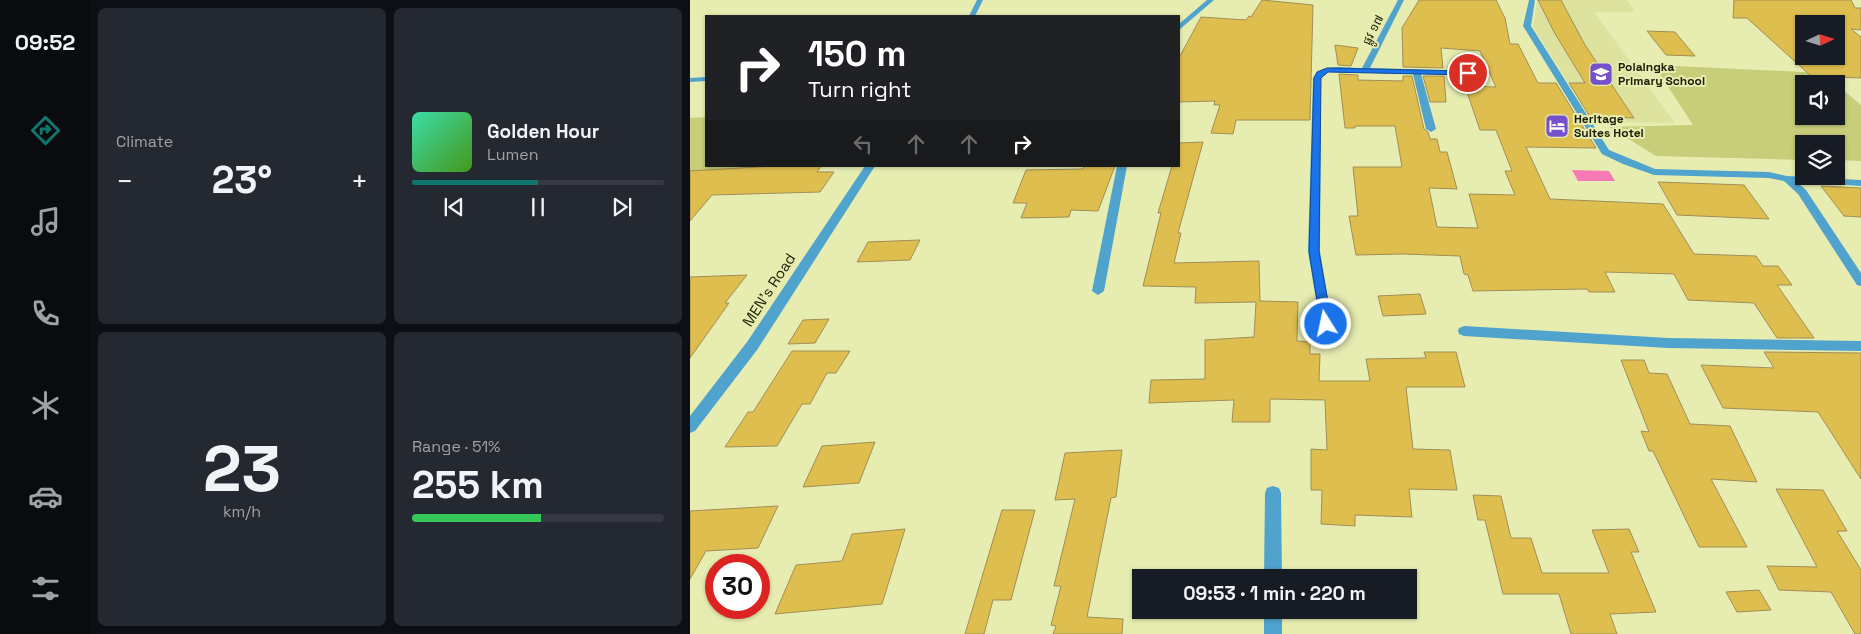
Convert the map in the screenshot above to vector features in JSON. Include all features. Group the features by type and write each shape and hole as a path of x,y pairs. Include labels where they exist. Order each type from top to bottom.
{"street":[{"path":"972,15 980,0"},
{"path":"1180,27 1211,0"},
{"name":"ផ្លូវ ១៧","path":"1365,70 1401,0"},
{"path":"1532,0 1527,26 1605,152 1654,172 1769,175 1787,179 1861,182"},
{"path":"1326,324 1314,252 1317,78 1320,73 1327,70 1468,73"},
{"path":"1416,72 1431,129"},
{"path":"690,80 705,79"},
{"name":"MEN's Road","path":"690,427 752,346 869,167"},
{"path":"1098,291 1122,167"},
{"path":"1787,179 1802,192 1861,282"},
{"path":"1464,331 1668,343 1861,346"},
{"path":"1273,493 1273,569"},
{"path":"1273,619 1273,634"}],"shaded area":[{"name":"Polaingka Primary School","path":"1537,0 1627,0 1635,12 1594,12 1675,123 1593,122 1533,27"},
{"path":"1654,65 1823,73 1825,75 1795,75 1795,125 1845,125 1845,92 1861,105 1861,161 1845,160 1845,135 1795,135 1795,160 1656,156 1609,127 1693,125"},
{"path":"705,117 705,167 759,167 750,178 690,181 690,118"},
{"path":"1572,170 1609,171 1615,181 1578,181"}],"building":[{"path":"1262,0 1313,5 1310,120 1236,120 1233,134 1211,133 1220,105 1214,105 1215,101 1180,102 1180,56 1201,17 1246,20 1249,16 1251,17"},
{"path":"1419,0 1496,0 1505,18 1510,44 1518,44 1538,83 1556,83 1596,148 1526,147 1550,199 1663,204 1694,254 1756,256 1763,266 1778,266 1792,285 1777,285 1814,338 1777,338 1754,303 1688,300 1674,274 1605,272 1615,292 1589,292 1587,289 1473,291 1468,275 1464,274 1460,256 1356,255 1349,216 1358,216 1353,167 1402,167 1395,126 1355,126 1355,128 1345,128 1339,74 1358,75 1358,80 1403,81 1403,76 1412,76 1424,129 1428,132 1430,139 1437,139 1440,152 1447,152 1457,189 1429,188 1437,227 1478,228 1469,194 1515,195 1505,171 1512,171 1496,130 1480,130 1465,86 1496,87 1480,51 1441,48 1443,68 1403,67 1402,28"},
{"path":"1538,0 1561,0 1585,45 1634,118 1590,117 1569,83 1585,83 1554,32"},
{"path":"1734,0 1851,0 1855,8 1861,8 1861,30 1851,29 1861,37 1861,78 1845,77 1845,75 1810,75 1799,65 1845,65 1845,15 1795,15 1795,62 1747,18 1733,18"},
{"path":"1647,31 1675,32 1695,56 1666,55"},
{"path":"1335,45 1358,48 1351,66 1338,65"},
{"path":"1423,76 1444,76 1446,102 1430,102"},
{"path":"1203,142 1178,233 1181,233 1174,263 1259,261 1260,301 1298,302 1297,341 1310,342 1310,354 1320,354 1319,381 1370,381 1366,359 1426,358 1424,352 1456,352 1465,387 1406,387 1413,449 1450,450 1457,490 1409,489 1412,517 1355,515 1355,526 1321,524 1322,490 1311,490 1311,449 1327,450 1325,400 1270,399 1270,422 1232,422 1234,400 1149,403 1151,380 1205,379 1205,340 1254,337 1256,302 1195,303 1196,287 1143,286 1161,213 1158,213 1172,167 1180,167 1180,143"},
{"path":"757,167 820,167 817,172 834,172 820,192 712,195 690,221 690,171"},
{"path":"1084,167 1115,167 1098,211 1071,210 1069,217 1021,218 1027,203 1013,203 1026,170 1083,169"},
{"path":"1658,182 1744,185 1769,219 1677,215"},
{"path":"1821,186 1861,188 1861,217 1844,216"},
{"path":"920,240 910,260 857,262 868,242"},
{"path":"747,275 725,303 729,303 690,358 690,277"},
{"path":"1420,294 1426,314 1383,316 1378,296"},
{"path":"829,319 815,343 788,344 803,320"},
{"path":"792,351 850,351 836,373 827,373 810,404 802,404 777,446 725,447 748,412 753,412"},
{"path":"1764,352 1861,353 1861,479 1818,412 1723,408 1701,365 1774,368"},
{"path":"1621,360 1644,360 1649,373 1667,374 1690,424 1730,426 1757,482 1711,479 1747,547 1699,547 1653,451 1649,451 1641,431 1649,432"},
{"path":"875,442 859,483 803,487 822,446"},
{"path":"1122,450 1116,497 1111,498 1087,617 1123,619 1122,634 1053,634 1056,626 1051,625 1061,586 1054,586 1075,499 1055,500 1065,453"},
{"path":"1776,489 1823,490 1847,531 1837,531 1861,570 1861,634 1855,634 1831,592 1779,590 1767,566 1817,567"},
{"path":"1473,495 1501,496 1511,538 1531,538 1542,573 1609,573 1592,530 1629,529 1639,552 1631,552 1656,612 1610,614 1617,634 1571,634 1559,594 1503,594 1485,520 1478,520"},
{"path":"778,506 758,548 706,551 690,579 690,511"},
{"path":"1002,510 1035,510 1011,600 993,600 984,634 965,634"},
{"path":"905,529 882,604 775,614 796,565 842,561 852,534"},
{"path":"1759,590 1771,610 1737,612 1726,592"}],"place":[{"name":"Polaingka Primary School","path":"1601,74"},
{"name":"Heritage Suites Hotel","path":"1557,126"}],"route":[{"path":"1326,324 1314,252 1317,78 1320,73 1327,70 1468,73"}]}
